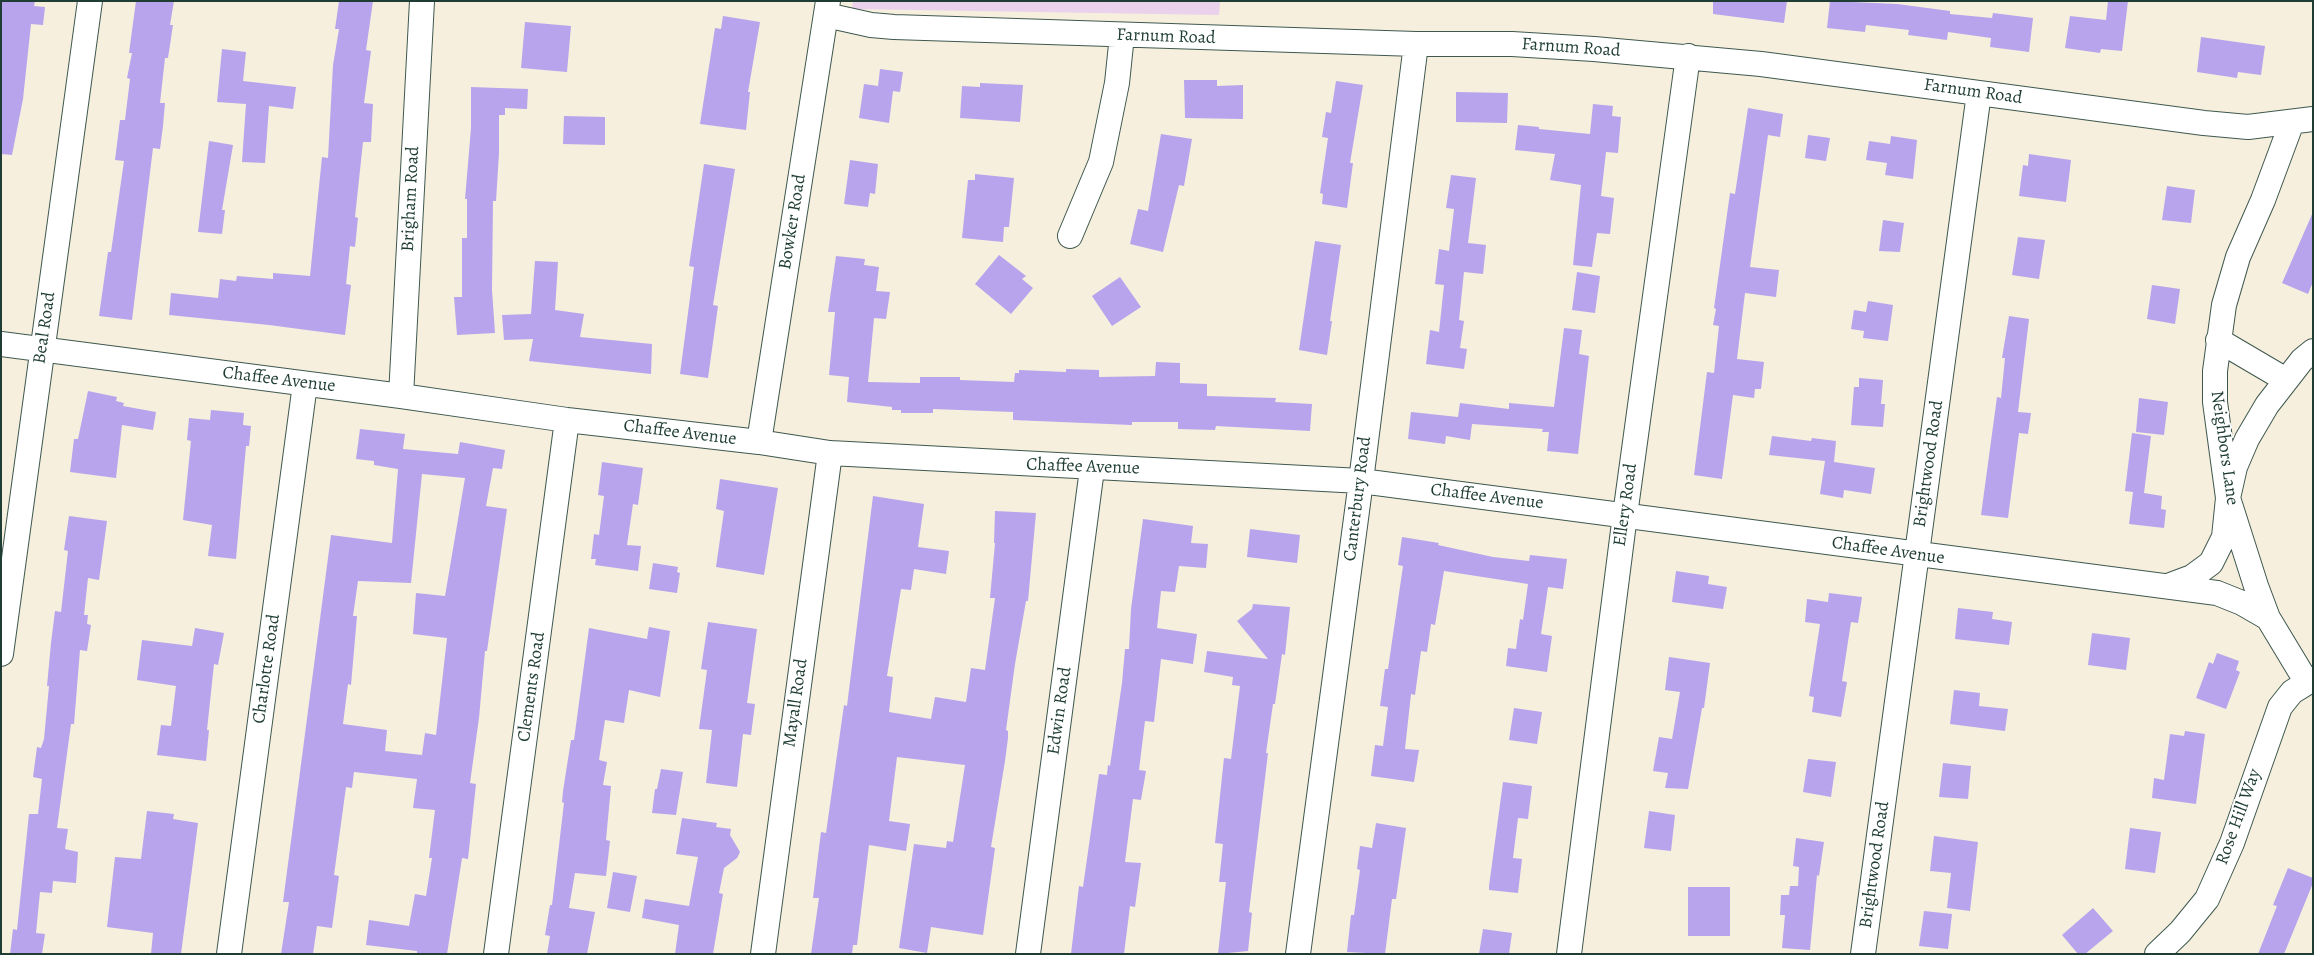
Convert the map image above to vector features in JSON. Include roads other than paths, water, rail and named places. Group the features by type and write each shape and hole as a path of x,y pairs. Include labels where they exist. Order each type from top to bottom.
{"street":[{"name":"Beal Road","path":"1,654 90,1"},
{"name":"Brigham Road","path":"401,396 422,1"},
{"name":"Farnum Road","path":"827,8 871,25 894,28 1416,44 1512,44 1688,56 2204,123 2248,127 2303,121"},
{"name":"Bowker Road","path":"759,442 827,8"},
{"path":"1070,236 1101,162 1121,58 1122,36"},
{"name":"Canterbury Road","path":"1298,954 1361,481 1416,44"},
{"name":"Ellery Road","path":"1569,954 1625,515 1688,56"},
{"name":"Brightwood Road","path":"1863,954 1979,93"},
{"name":"Neighbors Lane","path":"2303,121 2238,257 2224,305 2218,340 2215,402 2228,498 2268,618 2310,680"},
{"path":"2218,340 2286,380"},
{"name":"Chaffee Avenue","path":"1,344 401,396 567,420 759,442 830,453 1092,469 1153,470 1361,481 2217,593 2242,603 2268,618"},
{"path":"2228,498 2235,467 2247,439 2267,405 2286,380 2313,351"},
{"name":"Charlotte Road","path":"229,954 305,384"},
{"name":"Clements Road","path":"496,954 567,420"},
{"name":"Mayall Road","path":"763,954 830,453"},
{"name":"Edwin Road","path":"1028,954 1092,469"},
{"name":"Chaffee Avenue","path":"2166,586 2192,578 2211,563 2224,537 2228,498"},
{"name":"Rose Hill Way","path":"2157,954 2180,932 2207,899 2232,843 2280,707 2292,692 2310,680"}]}
